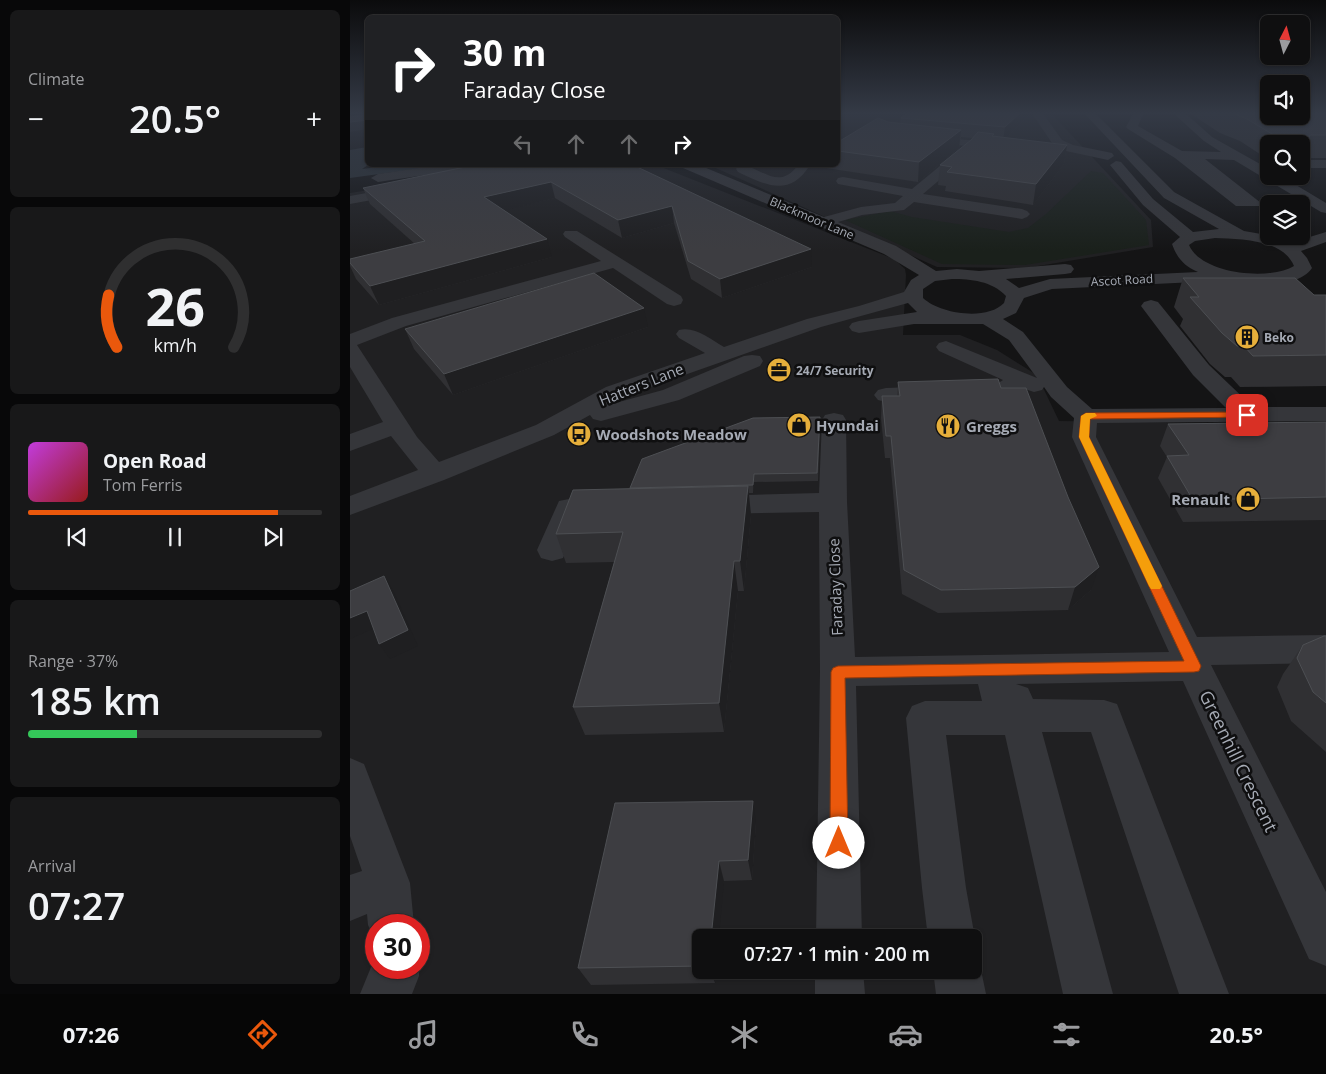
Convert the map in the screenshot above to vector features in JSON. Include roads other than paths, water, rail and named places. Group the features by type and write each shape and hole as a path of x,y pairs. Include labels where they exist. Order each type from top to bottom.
{"street":[{"path":"823,222 861,211 899,207 959,158"},
{"path":"1110,158 1148,202 1172,252 1199,266 1230,276 1268,279 1286,278 1298,273 1303,268 1302,261 1290,250 1266,240 1246,236 1190,208 1169,195 1128,158"},
{"path":"1240,158 1260,170"},
{"path":"1310,164 1326,164"},
{"path":"1252,165 1260,165"},
{"name":"Blackmoor Lane","path":"693,167 890,250 934,276"},
{"path":"703,171 718,167"},
{"path":"739,167 770,181 782,182 792,179 802,167"},
{"path":"369,180 466,172"},
{"path":"447,182 466,172"},
{"path":"843,181 1022,214"},
{"path":"1285,185 1326,209"},
{"path":"350,200 419,187"},
{"path":"571,234 674,300"},
{"name":"Ascot Road","path":"979,276 1172,252 1213,234 1246,236"},
{"path":"1290,250 1326,237"},
{"path":"350,341 399,322 615,262"},
{"path":"545,430 671,395 796,344 836,332 914,318 972,318 1010,309 1015,302 1015,295 1002,284 979,276 957,274 934,276 916,286 913,295 914,299 920,306 930,311 972,318 1016,336 1059,392 1086,416 1326,414"},
{"name":"Ascot Road","path":"1015,295 1050,284 1230,276"},
{"path":"1286,278 1288,290 1295,295"},
{"name":"Hatters Lane","path":"350,506 545,430 614,392 814,323 866,310 913,295"},
{"path":"1151,306 1201,370 1247,415"},
{"path":"686,334 721,354"},
{"path":"946,347 1044,389 1059,392"},
{"path":"350,350 407,441 435,474"},
{"path":"886,395 1002,391 1020,378"},
{"name":"Greenhill Crescent","path":"1086,416 1084,437 1326,942"},
{"name":"Faraday Close","path":"834,420 833,502 838,672 839,929"},
{"path":"350,443 397,425"},
{"path":"686,505 833,502"},
{"path":"552,550 569,508 598,508"},
{"path":"838,672 999,670 1326,649"},
{"path":"999,670 1088,994"},
{"path":"951,929 944,888 926,718 1104,716 1204,994"},
{"path":"352,788 369,890 384,914"},
{"path":"385,994 393,979"},
{"path":"840,979 840,994"},
{"path":"958,979 961,994"}],"place":[{"name":"Beko","path":"1247,337"},
{"name":"24/7 Security","path":"779,370"},
{"name":"Hyundai","path":"799,425"},
{"name":"Greggs","path":"948,426"},
{"name":"Woodshots Meadow","path":"579,434"},
{"name":"Renault","path":"1248,499"}]}
